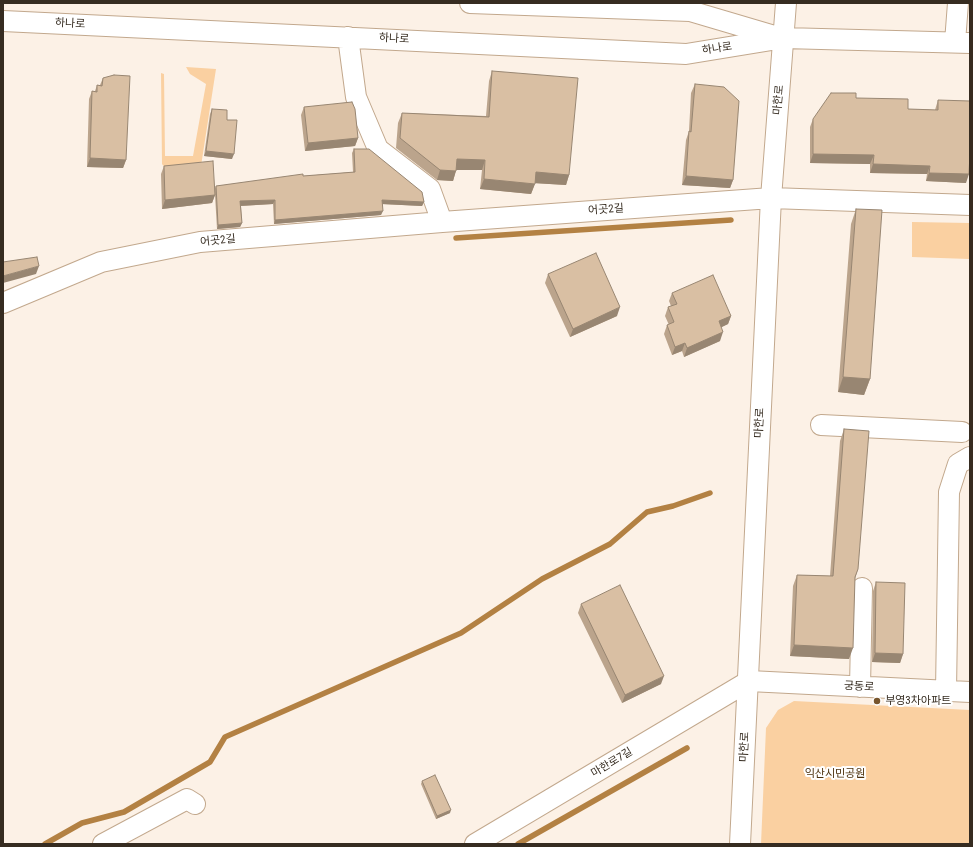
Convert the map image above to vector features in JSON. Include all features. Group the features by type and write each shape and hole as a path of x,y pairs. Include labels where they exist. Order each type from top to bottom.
{"street":[{"name":"하나로","path":"470,3 690,11 784,38"},
{"name":"마한로","path":"740,844 771,198 786,3"},
{"name":"하나로","path":"3,21 686,54 784,38 963,43 958,3"},
{"path":"348,37 356,97 378,149 430,189 442,222"},
{"path":"771,198 970,205"},
{"name":"어곳2길","path":"3,303 101,262 200,242 442,222 771,198"},
{"path":"821,425 962,432"},
{"path":"946,691 949,492 958,464 970,457"},
{"path":"860,687 862,588"},
{"name":"궁동로","path":"748,681 970,692"},
{"name":"마한로7길","path":"475,844 748,681"},
{"path":"103,844 187,799 195,804"}],"green space":[{"path":"186,67 216,69 201,166 165,168 162,164 161,73 164,74 165,156 193,156 206,84 190,74"},
{"path":"912,222 970,223 969,259 912,257"},
{"name":"익산시민공원","path":"794,701 970,710 970,844 761,844 766,728 778,710"}],"building":[{"path":"492,71 578,78 569,175 536,172 535,184 484,179 485,160 457,159 456,171 440,170 400,138 402,113 489,117"},
{"path":"114,75 130,76 126,160 90,158 92,91 97,92 97,85 102,86 103,78"},
{"path":"695,84 724,87 739,101 733,180 686,176 689,131 691,132"},
{"path":"831,93 856,93 856,98 908,99 908,109 938,110 938,100 970,101 969,174 929,173 930,166 873,164 874,155 813,154 813,119"},
{"path":"352,102 355,109 358,138 308,143 304,107"},
{"path":"212,109 227,110 227,120 237,120 234,154 206,151"},
{"path":"354,149 369,149 422,192 424,202 382,200 383,211 275,220 275,200 240,201 242,223 218,225 216,186 303,174 303,176 355,172"},
{"path":"213,161 215,195 165,200 164,166"},
{"path":"856,209 882,210 870,379 843,377"},
{"path":"596,253 620,307 573,329 548,274"},
{"path":"37,257 39,266 3,276 3,262"},
{"path":"713,275 731,316 719,321 723,332 687,348 685,343 675,347 667,325 674,322 668,307 677,304 672,293"},
{"path":"844,429 869,431 858,569 855,577 853,648 794,645 797,575 833,576"},
{"path":"876,582 905,583 903,654 875,653"},
{"path":"620,585 664,676 625,695 581,604"},
{"path":"435,775 451,810 437,816 422,781"}],"waterway":[{"path":"456,238 731,220"},
{"path":"45,844 82,823 124,812 210,762 225,737 461,633 542,579 610,544 647,512 673,506 710,493"},
{"path":"518,844 687,748"}],"place":[{"name":"부영3차아파트","path":"877,701"}]}
